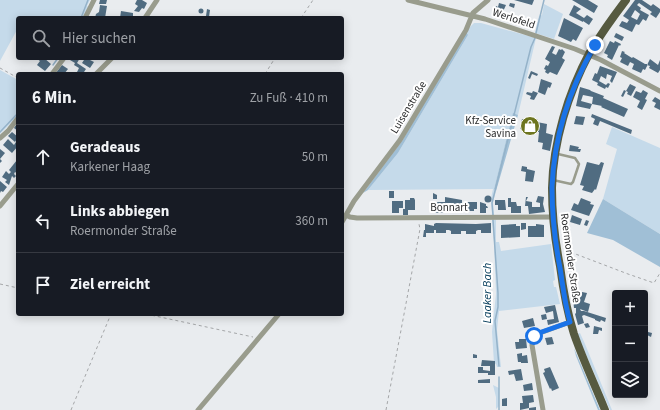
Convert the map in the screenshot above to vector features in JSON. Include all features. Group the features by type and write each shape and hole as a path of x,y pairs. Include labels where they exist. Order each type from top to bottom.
{"main road":[{"name":"Roermonder Straße","path":"605,410 570,322 553,217 553,180 556,154 566,108 575,83 589,54 626,0"}],"street":[{"path":"86,16 94,0"},
{"path":"146,16 156,0"},
{"name":"Werlofeld","path":"408,0 472,16 589,54 660,91"},
{"name":"Luisenstraße","path":"344,218 354,201 400,140 466,30 472,16 488,0"},
{"path":"54,72 62,60"},
{"path":"98,72 110,60"},
{"path":"0,138 16,121"},
{"path":"0,206 16,186"},
{"name":"Bonnart","path":"346,215 357,218 553,217"},
{"path":"198,410 277,316"},
{"path":"543,410 532,340 536,334 570,322"}],"lane":[{"path":"553,180 569,184 572,183 579,164 575,158 556,154"}],"path":[{"path":"302,16 313,0"},
{"path":"266,72 274,60"},
{"path":"0,68 16,77"},
{"path":"386,410 420,229 419,218"},
{"path":"557,248 654,283 660,273"},
{"path":"0,284 16,288"},
{"path":"71,410 110,316"},
{"path":"156,316 258,339"}],"shaded area":[{"path":"0,0 90,0 87,6 89,7 84,16 16,16 16,32 0,61"},
{"path":"544,4 563,14 554,39 535,33 539,16 542,15"},
{"path":"474,23 481,23 536,38 518,115 513,114 494,189 496,191 493,202 494,215 492,215 491,198 493,189 368,190 398,153 468,35 466,31"},
{"path":"466,31 468,35 398,153 368,190 363,193 402,141"},
{"path":"0,70 16,79 16,118 0,134"},
{"path":"513,113 518,115 496,191 494,189"},
{"path":"612,127 660,148 660,234 603,199 617,149 606,144"},
{"path":"603,199 660,234 660,267 613,240 587,233"},
{"path":"492,220 496,220 496,242 499,242 501,251 551,244 555,280 553,281 560,304 499,311 497,330 501,367 497,367 494,363 492,332 496,294"},
{"path":"580,333 612,410 610,410 577,334"},
{"path":"574,348 600,410 598,410"},
{"path":"493,385 499,388 499,406 496,409 496,397"}],"building":[{"path":"100,0 107,0 106,4 99,4"},
{"path":"137,0 142,0 147,3 144,9 142,8 139,12 134,11 138,6 135,4"},
{"path":"514,0 534,0 532,5"},
{"path":"572,0 588,0 598,6 594,13"},
{"path":"635,0 642,0 651,6 653,4 660,9 660,12 656,18 650,14 652,12 639,3 637,5 641,8 640,10 649,15 646,21 643,19 639,25 636,24 632,32 619,26 622,21 627,23 629,20 623,16","holes":["635,10 640,14 637,20 631,17"]},
{"path":"499,3 506,5 500,18 493,15 496,6 498,7"},
{"path":"510,3 515,4 514,8 509,6"},
{"path":"100,5 107,6 105,16 96,16 99,12"},
{"path":"574,5 581,9 576,13 584,18 587,15 593,19 589,25 569,15"},
{"path":"199,9 203,9 203,13 199,13"},
{"path":"207,9 210,10 209,16 206,16"},
{"path":"121,11 133,13 133,16 120,16"},
{"path":"564,18 583,28 576,41 573,39 571,42 558,36"},
{"path":"616,33 624,37 622,41 614,37"},
{"path":"610,41 614,43 615,41 621,44 620,46 619,45 612,60 604,53"},
{"path":"552,46 555,47 552,53 556,55 559,49 562,49 565,52 562,58 565,60 557,75 550,72 548,74 544,69 550,62 545,59"},
{"path":"622,51 632,58 633,57 645,64 648,64 645,70 643,69 641,73 632,69 634,64 630,62 628,66 620,62 622,58 620,57"},
{"path":"650,59 658,65 660,60 660,70 658,73 649,68 650,66 647,65"},
{"path":"39,60 46,60 51,64 45,71 37,65 40,61"},
{"path":"70,60 79,60 77,63 86,69 84,72 77,72 79,68 74,65 75,63"},
{"path":"84,60 94,62 90,68 82,63"},
{"path":"62,65 68,69 66,72 57,72"},
{"path":"600,66 617,72 612,83 610,81 612,76 607,74 606,79 601,76 599,81 606,85 608,83 610,84 608,88 606,87 605,89 597,85 598,83 592,80 595,73 597,74"},
{"path":"531,71 538,74 537,76 532,74 530,79 528,78"},
{"path":"541,79 552,83 550,88 548,87 545,95 538,92"},
{"path":"630,84 636,87 631,96 627,94 628,92 626,91"},
{"path":"580,87 604,96 603,98 628,109 624,117 601,107 602,106 592,104 590,109 576,106","holes":["583,95 593,97 592,104 581,101"]},
{"path":"624,90 626,91 623,97 621,96"},
{"path":"643,90 648,93 645,99 647,100 642,110 637,107 640,101 633,97 636,91 641,93"},
{"path":"533,91 538,93 534,100 530,99 531,96 526,94 527,92 532,93"},
{"path":"655,97 660,100 660,110 654,107 656,103 652,101"},
{"path":"592,114 632,130 631,134 600,121 598,126 593,124 595,119 591,117"},
{"path":"576,116 585,117 583,125 574,124"},
{"path":"522,119 547,124 546,133 553,135 550,151 542,149 543,143 538,142 539,132 520,129"},
{"path":"12,132 16,135 15,142 8,136"},
{"path":"8,139 14,145 16,142 16,148 12,153 3,145"},
{"path":"570,145 579,147 578,149 581,149 580,152 569,151"},
{"path":"0,149 5,153 0,159"},
{"path":"16,161 16,173 14,174 16,176 14,178 12,176 9,185 5,182 7,180 2,177 6,171 9,174 11,172 9,170"},
{"path":"587,162 599,165 601,162 604,163 596,190 595,189 592,193 582,190 584,186 580,185"},
{"path":"522,166 535,171 533,182 525,181 526,172 521,171"},
{"path":"0,181 7,187 0,193"},
{"path":"389,191 394,191 394,198 389,198"},
{"path":"433,193 437,195 437,199 433,199"},
{"path":"488,196 491,199 488,202 485,199"},
{"path":"538,196 544,197 543,204 545,212 529,214 528,206 525,206 526,197 528,197 526,201 532,202 532,207 540,207 540,203 536,202"},
{"path":"445,197 462,200 462,209 451,209 451,203 446,203 446,213 435,212 435,202 445,202"},
{"path":"410,198 414,198 415,200 415,210 408,210 408,215 403,215 405,200 410,200"},
{"path":"508,198 511,198 511,202 516,202 517,206 521,206 521,213 511,213 511,207 508,207"},
{"path":"581,198 591,202 590,204 594,205 589,216 571,210 574,203 578,205"},
{"path":"495,200 505,200 506,210 498,210 498,205 495,205"},
{"path":"392,201 403,201 403,208 399,208 399,213 392,213"},
{"path":"467,202 477,202 477,209 474,209 474,211 467,211"},
{"path":"480,202 486,204 488,208 486,208 486,213 480,213"},
{"path":"572,215 582,219 580,225 570,222"},
{"path":"586,220 589,221 587,226 584,225"},
{"path":"436,223 491,223 491,233 481,233 481,230 478,230 476,231 476,234 466,234 466,231 461,231 461,234 451,234 451,231 449,230 446,230 446,233 436,233 436,230 434,230 434,233 426,233 426,237 423,237 425,224 434,226"},
{"path":"521,223 526,223 526,229 521,230"},
{"path":"516,224 516,226 520,226 520,237 501,238 501,225"},
{"path":"536,224 544,225 544,237 528,237 528,226 536,226"},
{"path":"582,292 587,293 584,302 590,304 588,312 580,309 581,311 606,318 605,322 601,320 600,322 584,315 582,316 584,323 578,325 575,314 576,308 574,308 573,299 580,298"},
{"path":"555,305 559,322 548,325 547,320 554,319 553,311 546,313 544,307"},
{"path":"546,314 547,319 542,320 541,315"},
{"path":"533,318 535,326 524,328 522,321"},
{"path":"588,323 590,327 586,328 584,324"},
{"path":"594,326 602,328 602,331 599,330 598,334 593,334"},
{"path":"648,332 652,333 651,337 648,336"},
{"path":"552,337 554,344 547,345 545,338"},
{"path":"519,339 526,339 527,348 516,349 515,342 519,342"},
{"path":"522,353 522,356 527,355 528,363 518,362 517,354"},
{"path":"473,354 477,355 477,358 473,358"},
{"path":"482,360 495,361 495,375 478,373 478,367 483,367 483,370 490,371 490,366 481,366"},
{"path":"550,367 559,388 552,391 543,373 545,372 544,369"},
{"path":"521,369 523,380 516,381 514,374 509,375 508,371"},
{"path":"490,379 490,383 478,383 478,380"},
{"path":"532,383 533,390 524,391 523,385"},
{"path":"533,395 534,402 529,403 529,408 520,410 520,403 523,403 522,396"},
{"path":"507,398 507,406 502,406 502,399"},
{"path":"536,407 536,410 529,410 529,408"}],"waterway":[{"path":"82,16 88,0"},
{"name":"Laaker Bach","path":"536,33 544,0"},
{"name":"Laaker Bach","path":"493,215 492,203 531,47 535,38"},
{"path":"53,65 57,60"},
{"path":"0,132 16,115"},
{"name":"Laaker Bach","path":"493,220 498,293 498,307 495,321 499,366"},
{"name":"Laaker Bach","path":"499,377 499,410"}],"place":[{"name":"Kfz-Service Savina","path":"530,126"}],"route":[{"path":"534,336 570,322 555,235 552,188 554,166 566,108 575,83 595,45"}]}
